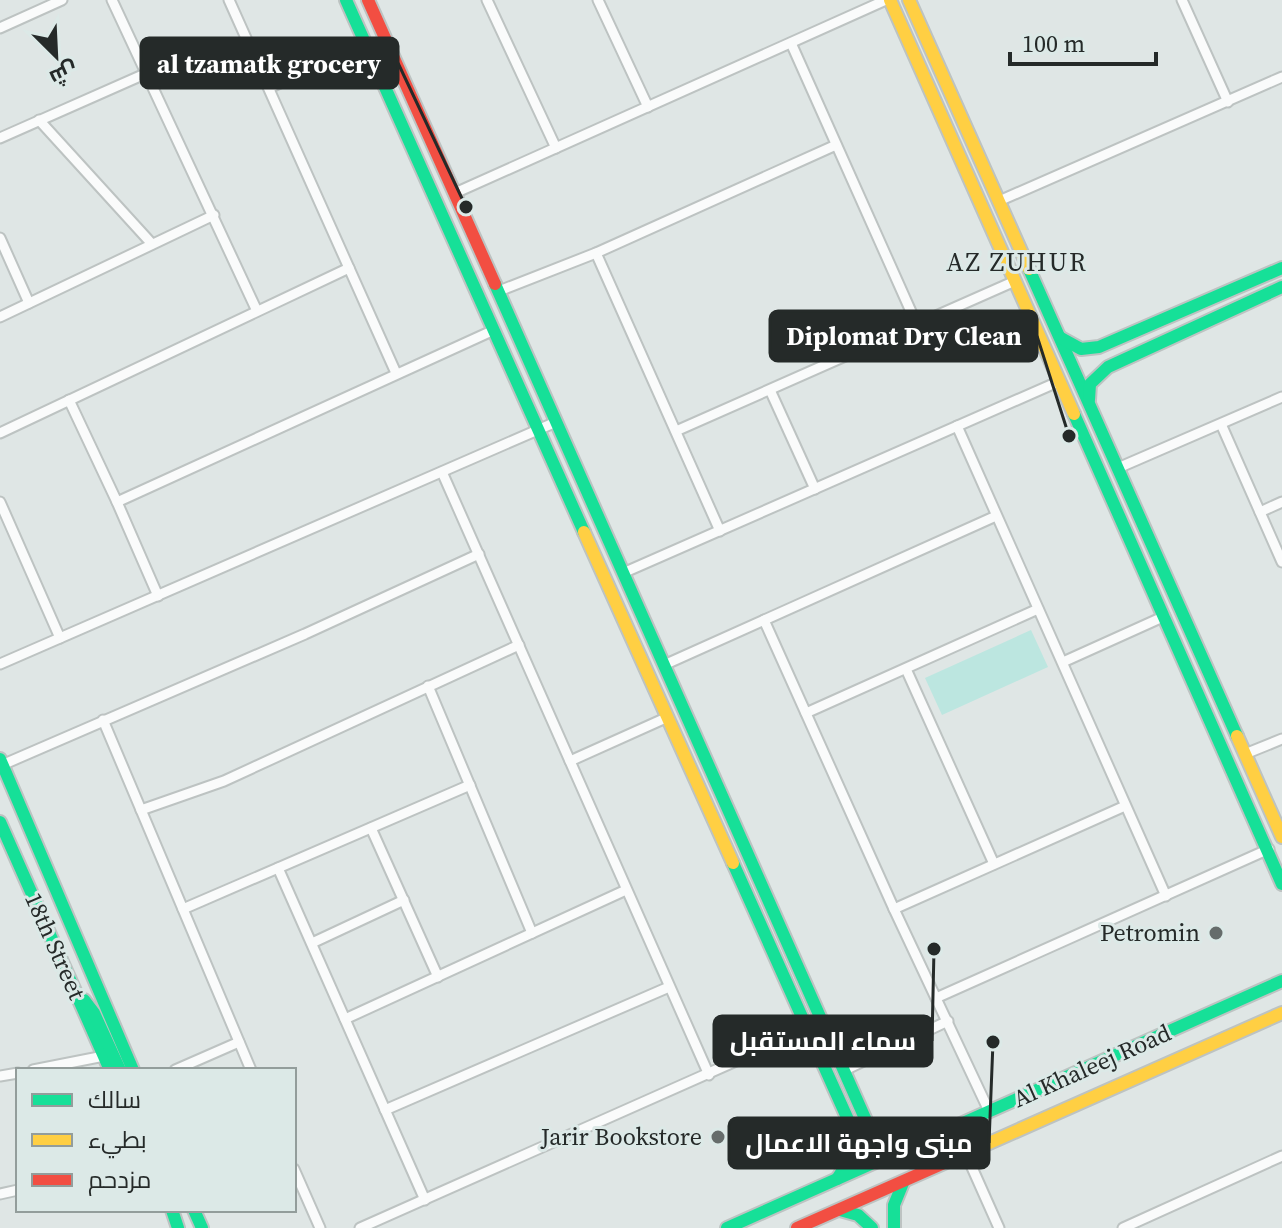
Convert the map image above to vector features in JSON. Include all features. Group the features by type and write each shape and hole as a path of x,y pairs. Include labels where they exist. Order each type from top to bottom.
{"street":[{"path":"0,28 62,0"},
{"path":"112,0 257,311"},
{"path":"229,0 396,373"},
{"path":"346,0 834,1089 855,1143 851,1159 837,1179"},
{"path":"368,0 867,1125 878,1140 912,1146"},
{"path":"487,0 556,148"},
{"path":"598,0 648,107"},
{"path":"455,193 888,0 1282,884"},
{"path":"909,0 1282,837"},
{"path":"1182,0 1228,102"},
{"path":"791,43 917,325"},
{"path":"269,88 365,44"},
{"path":"0,138 147,73"},
{"path":"999,201 1282,77"},
{"path":"39,120 152,244"},
{"path":"499,291 596,253 836,145"},
{"path":"0,317 214,215"},
{"path":"0,238 29,303"},
{"path":"596,253 720,531"},
{"path":"0,433 349,268"},
{"path":"1059,336 1074,347 1099,347 1282,268"},
{"path":"676,431 1015,281"},
{"path":"1089,403 1090,384 1108,367 1282,287"},
{"path":"117,502 494,330"},
{"path":"1099,347 1093,359 1098,366 1108,367"},
{"path":"623,573 1060,381"},
{"path":"770,390 815,489"},
{"path":"1074,412 1111,470 1282,397"},
{"path":"69,400 158,596"},
{"path":"0,664 556,422"},
{"path":"1221,424 1282,562"},
{"path":"957,426 1166,896"},
{"path":"442,472 709,1075"},
{"path":"0,502 60,638"},
{"path":"1260,512 1282,502"},
{"path":"664,665 996,516"},
{"path":"132,1068 1,762 305,634 479,554"},
{"path":"806,713 1038,609"},
{"path":"1063,662 1165,616"},
{"path":"764,620 989,1111"},
{"path":"141,810 224,781 519,645"},
{"path":"906,669 994,864"},
{"path":"428,686 532,933"},
{"path":"570,761 668,717"},
{"path":"103,720 250,1068"},
{"path":"1245,754 1282,739"},
{"path":"183,909 470,785"},
{"path":"894,909 1125,806"},
{"name":"18th Street","path":"0,822 109,1068"},
{"path":"371,828 438,977"},
{"path":"936,998 1269,849"},
{"path":"278,868 425,1200"},
{"path":"345,1019 626,890"},
{"path":"312,943 404,900"},
{"path":"71,981 94,1013 119,1068"},
{"name":"Al Khaleej Road","path":"727,1228 1281,981"},
{"path":"385,1110 669,987"},
{"name":"Al Khaleej Road","path":"797,1228 1282,1013"},
{"path":"845,1070 948,1021"},
{"path":"360,1228 808,1029"},
{"path":"180,1068 239,1042"},
{"path":"43,1068 104,1056"},
{"path":"834,1089 844,1094 854,1091"},
{"path":"966,1154 999,1228"},
{"path":"1123,1228 1282,1156"},
{"path":"296,1174 320,1228"},
{"path":"894,1228 891,1215 903,1183"},
{"path":"840,1210 858,1215 872,1228"}],"shaded area":[{"path":"1031,630 1048,667 942,715 925,678"}],"traffic: fast":[{"path":"346,0 584,532"},
{"path":"1061,338 1081,349 1099,347 1282,268"},
{"path":"1029,269 1237,736"},
{"path":"495,284 868,1125 883,1141 912,1146"},
{"path":"1089,400 1090,384 1108,367 1282,287"},
{"path":"1074,414 1282,884"},
{"path":"0,759 132,1068"},
{"path":"0,822 109,1068"},
{"path":"733,863 854,1133 855,1151 837,1179"},
{"path":"727,1228 1282,981"},
{"path":"84,1000 94,1013 119,1068"},
{"path":"894,1228 894,1205 903,1183"},
{"path":"840,1210 858,1215 872,1228"},
{"path":"173,1212 178,1228"},
{"path":"195,1212 202,1228"}],"traffic: slow":[{"path":"890,0 1074,414"},
{"path":"909,0 1029,269"},
{"path":"584,532 733,863"},
{"path":"1237,736 1282,837"},
{"path":"978,1148 1282,1013"}],"traffic: jam":[{"path":"368,0 495,284"},
{"path":"797,1228 978,1148"}],"place":[{"name":"al tzamatk grocery","path":"466,207"},
{"name":"Diplomat Dry Clean","path":"1069,436"},
{"name":"Petromin","path":"1216,933"},
{"name":"سماء المستقبل","path":"934,949"},
{"name":"مبنى واجهة الاعمال","path":"993,1042"},
{"name":"Jarir Bookstore","path":"718,1137"}],"district":[{"name":"AZ ZUHUR","path":"1017,262"}]}
